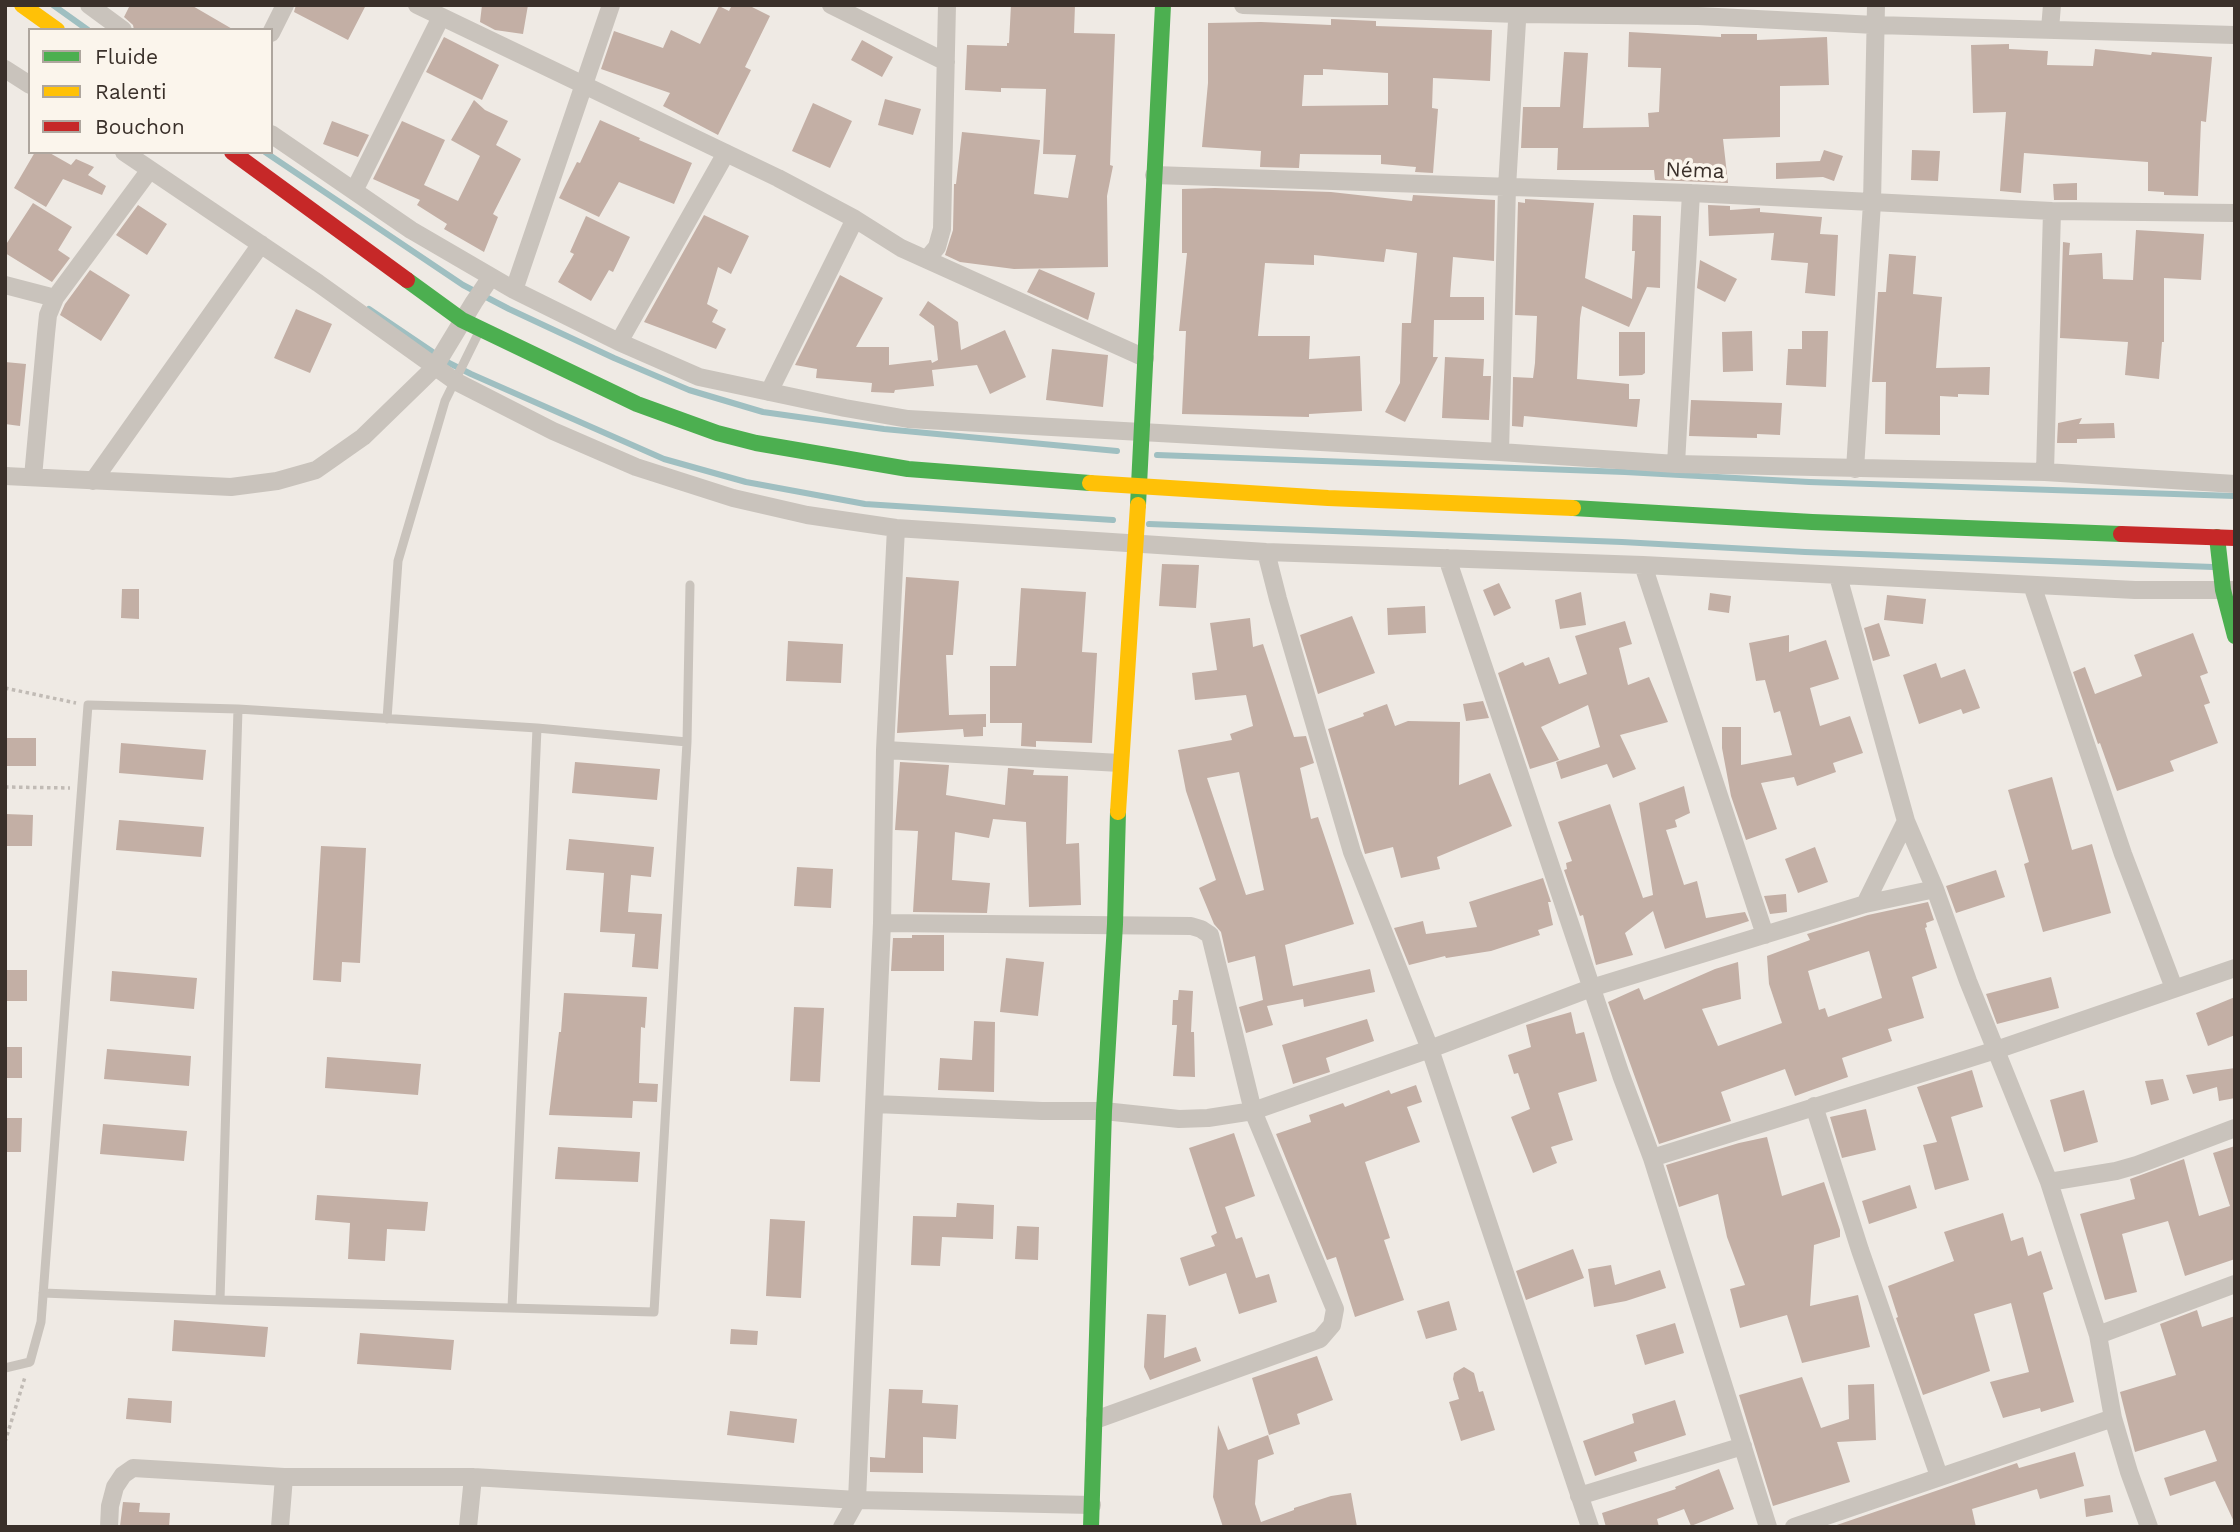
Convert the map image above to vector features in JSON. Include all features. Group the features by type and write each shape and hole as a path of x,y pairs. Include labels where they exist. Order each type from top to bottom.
{"main road":[{"path":"22,5 54,28"},
{"path":"1091,1527 1104,1111 1115,924 1120,763 1136,544 1163,5"},
{"path":"235,154 463,320 637,404 716,433 756,443 908,469 1139,488 1583,508 1812,522 2235,538"},
{"path":"2217,537 2235,636"}],"street":[{"path":"89,5 118,18"},
{"path":"273,29 285,5"},
{"path":"417,5 726,153 855,219 901,248 1145,358"},
{"path":"514,290 552,185 611,5"},
{"path":"831,5 946,62"},
{"path":"928,259 937,247 942,229 947,5"},
{"path":"1243,5 1698,11 1875,25 2235,35"},
{"path":"1855,469 1872,203 1876,5"},
{"path":"2050,29 2052,5"},
{"path":"1500,452 1507,187 1518,9"},
{"path":"354,191 441,17"},
{"path":"5,69 28,84"},
{"path":"273,135 411,230 514,290 619,342 699,377 845,408 908,419 1676,464 2045,472 2235,484"},
{"path":"619,342 726,153"},
{"path":"127,154 318,283 455,381 553,431 636,467 745,500 807,515 897,528 1266,552 1643,565 2135,590 2226,584"},
{"path":"33,477 48,315 55,298 149,171"},
{"name":"Néma","path":"1154,175 1691,193 2052,212 2235,213"},
{"path":"1676,464 1691,193"},
{"path":"2045,472 2052,212"},
{"path":"769,392 855,219"},
{"path":"93,481 261,244"},
{"path":"5,476 231,487 277,481 317,470 363,437 434,368 491,277"},
{"path":"5,285 55,298"},
{"path":"842,1527 857,1500 882,923 885,750 897,528"},
{"path":"1266,552 1352,852 1430,1049 1590,1527"},
{"path":"1447,558 1591,988 1652,1158 1768,1527"},
{"path":"1643,565 1765,935"},
{"path":"1838,576 1906,821 2049,1182 2098,1335 2113,1418 2149,1527"},
{"path":"2032,585 2123,854 2174,988"},
{"path":"885,750 1120,763"},
{"path":"1865,904 1906,821"},
{"path":"874,1104 1104,1111 1179,1119 1209,1118 1253,1111 1430,1049 1591,988 1865,904 1935,889"},
{"path":"882,923 1191,926 1210,935 1253,1111 1335,1309 1332,1325 1320,1339 1095,1420"},
{"path":"1652,1158 1996,1050 2235,968"},
{"path":"1814,1106 1860,1250 1939,1476"},
{"path":"2049,1182 2137,1166 2235,1128"},
{"path":"2098,1335 2235,1284"},
{"path":"1794,1527 2113,1418"},
{"path":"1580,1496 1743,1446"},
{"path":"109,1527 110,1506 115,1487 123,1475 133,1468 284,1477 473,1477 857,1500 1092,1505"},
{"path":"280,1527 284,1477"},
{"path":"468,1527 473,1477"}],"lane":[{"path":"387,719 398,561 445,401 480,329"},
{"path":"43,1293 654,1312 687,742 690,585"},
{"path":"5,1368 30,1362 41,1322 88,705 238,709 537,728 687,742"},
{"path":"220,1300 238,709"},
{"path":"512,1308 537,728"}],"path":[{"path":"5,688 88,705"},
{"path":"5,788 82,788"},
{"path":"5,1442 30,1362"}],"building":[{"path":"130,5 191,5 231,28 134,28 124,17"},
{"path":"296,5 366,5 348,40 294,12"},
{"path":"482,5 528,5 523,34 495,30 480,22"},
{"path":"732,5 748,5 770,16 745,67 751,70 718,135 663,106 670,93 601,69 614,31 663,48 671,30 700,44 719,6 729,11"},
{"path":"1011,5 1075,5 1074,33 1115,34 1110,165 1113,166 1107,196 1108,267 1014,269 960,262 945,255 953,230 954,184 962,132 1040,140 1034,194 1068,198 1076,155 1043,154 1046,89 1001,88 1001,92 965,90 967,45 1007,46"},
{"path":"1331,19 1376,21 1376,26 1492,30 1490,81 1433,78 1432,108 1438,109 1433,173 1415,172 1416,167 1381,164 1381,155 1300,154 1299,168 1260,167 1261,151 1202,147 1208,83 1208,23 1331,25","holes":["1323,69 1388,73 1388,105 1302,106 1304,75 1323,75"]},
{"path":"1629,32 1721,37 1721,34 1757,34 1757,40 1827,37 1829,85 1780,86 1780,137 1723,139 1728,183 1655,180 1654,170 1557,170 1558,148 1521,148 1523,107 1560,107 1564,52 1588,53 1583,128 1649,127 1648,113 1659,112 1661,68 1628,67"},
{"path":"444,37 499,65 482,100 426,72"},
{"path":"862,40 893,57 882,77 851,60"},
{"path":"2009,44 2009,49 2048,51 2047,65 2093,66 2095,49 2151,55 2152,52 2212,57 2206,122 2201,121 2198,196 2164,195 2164,192 2148,191 2148,162 2024,153 2021,193 2000,191 2006,112 1973,113 1971,45"},
{"path":"885,99 921,109 913,135 878,125"},
{"path":"474,100 485,110 508,121 496,145 521,159 493,214 498,217 484,252 444,229 447,224 417,205 420,200 373,179 402,121 445,140 424,185 458,201 480,156 451,140"},
{"path":"813,103 852,121 830,168 792,151"},
{"path":"600,120 692,163 674,204 619,182 599,217 559,198 577,162 580,163"},
{"path":"332,121 369,135 358,157 323,144"},
{"path":"1824,150 1843,156 1834,181 1823,177 1776,179 1776,163 1820,161"},
{"path":"1912,150 1940,151 1938,181 1911,180"},
{"path":"34,154 52,154 71,165 76,159 94,167 88,175 106,186 102,195 63,179 46,207 14,188"},
{"path":"2077,183 2077,200 2054,200 2053,184"},
{"path":"1182,189 1331,192 1412,201 1413,195 1495,200 1494,261 1453,257 1450,297 1484,297 1484,320 1434,320 1433,357 1438,357 1405,422 1385,412 1400,383 1402,323 1411,323 1417,253 1386,249 1384,262 1314,255 1314,265 1265,263 1258,336 1310,336 1309,359 1360,356 1362,411 1309,414 1309,417 1182,414 1186,331 1179,331 1187,253 1182,253"},
{"path":"1525,199 1594,203 1585,278 1632,299 1635,251 1632,251 1633,215 1661,216 1660,288 1647,287 1629,327 1582,306 1580,318 1577,379 1629,384 1629,399 1640,399 1637,427 1524,416 1523,427 1512,426 1513,377 1533,378 1535,363 1537,316 1515,315 1518,202 1525,203"},
{"path":"33,203 72,227 58,250 70,258 52,282 5,253 5,246"},
{"path":"138,205 167,224 147,255 116,235"},
{"path":"1708,205 1730,206 1730,210 1760,208 1760,212 1822,217 1820,234 1838,235 1835,296 1805,293 1808,263 1771,260 1774,233 1709,236"},
{"path":"704,215 749,236 731,274 718,267 707,304 718,310 712,322 726,329 716,349 644,322"},
{"path":"586,216 630,237 613,272 609,270 591,301 558,282 574,254 570,252"},
{"path":"2136,230 2204,234 2201,280 2164,278 2164,342 2159,379 2125,375 2128,342 2060,338 2063,242 2070,243 2069,255 2102,253 2103,279 2133,280"},
{"path":"1889,254 1916,256 1913,294 1942,297 1936,368 1990,367 1989,395 1940,396 1940,435 1885,434 1886,382 1872,382 1878,292 1886,292"},
{"path":"1700,260 1737,279 1725,302 1697,288"},
{"path":"1039,269 1095,293 1088,320 1027,292"},
{"path":"90,270 130,295 101,341 60,315"},
{"path":"840,275 883,298 856,347 889,347 889,365 931,360 932,363 938,360 934,326 919,315 928,301 958,322 961,350 1005,330 1026,377 990,394 977,365 932,370 934,386 895,390 894,393 871,392 872,383 816,378 817,369 795,365"},
{"path":"296,309 332,324 310,373 274,358"},
{"path":"1752,331 1753,371 1723,372 1722,332"},
{"path":"1802,331 1828,331 1826,387 1786,385 1788,349 1802,349"},
{"path":"1619,332 1645,332 1645,373 1642,375 1619,376"},
{"path":"1052,349 1108,355 1103,407 1046,400"},
{"path":"1445,357 1484,359 1483,376 1491,376 1489,420 1442,418"},
{"path":"5,362 26,364 20,426 5,424"},
{"path":"1691,400 1782,403 1780,435 1757,434 1757,438 1689,436"},
{"path":"2082,418 2079,424 2114,423 2115,438 2077,439 2077,443 2057,443 2058,423"},
{"path":"1162,564 1199,565 1196,608 1159,606"},
{"path":"906,577 959,581 953,655 946,655 949,715 986,714 983,736 964,737 963,729 897,733"},
{"path":"1499,583 1511,608 1494,616 1483,590"},
{"path":"1021,588 1086,592 1082,652 1097,653 1092,743 1036,741 1036,747 1021,746 1022,723 990,723 990,666 1016,666"},
{"path":"122,589 139,589 139,619 121,618"},
{"path":"1581,592 1586,625 1560,629 1555,600"},
{"path":"1710,593 1731,596 1729,613 1708,610"},
{"path":"1887,595 1926,599 1923,624 1884,620"},
{"path":"1425,606 1426,633 1388,635 1387,608"},
{"path":"1352,616 1375,673 1318,694 1300,635"},
{"path":"1250,618 1253,647 1263,644 1294,737 1306,736 1314,763 1300,768 1311,819 1318,817 1354,924 1285,945 1293,986 1370,969 1375,992 1304,1007 1303,999 1267,1006 1273,1025 1246,1033 1239,1007 1263,1000 1255,956 1228,963 1221,932 1214,924 1199,888 1216,880 1186,791 1178,750 1232,740 1230,734 1253,726 1246,695 1195,700 1192,673 1217,670 1210,623","holes":["1239,772 1264,890 1246,895 1207,778"]},
{"path":"1625,621 1632,644 1619,648 1628,685 1649,677 1668,722 1620,735 1636,769 1613,778 1607,764 1561,779 1556,762 1600,747 1588,705 1541,727 1559,760 1530,769 1498,673 1523,662 1525,666 1549,657 1559,684 1587,674 1575,636"},
{"path":"1879,623 1890,656 1873,661 1864,628"},
{"path":"2193,633 2208,673 2200,676 2210,703 2204,705 2218,743 2170,761 2174,771 2117,791 2073,672 2085,667 2095,694 2142,676 2134,655"},
{"path":"1789,635 1789,652 1826,640 1839,679 1810,688 1820,726 1850,716 1863,753 1833,763 1836,772 1797,786 1794,777 1761,783 1777,829 1746,840 1731,796 1722,748 1722,727 1741,727 1741,765 1792,755 1780,711 1774,713 1765,680 1756,681 1749,643"},
{"path":"788,641 843,644 841,683 786,681"},
{"path":"1936,663 1941,678 1965,669 1980,708 1963,714 1961,709 1919,724 1903,675"},
{"path":"1483,701 1489,718 1466,721 1463,704"},
{"path":"1387,704 1395,726 1408,721 1460,722 1459,785 1490,773 1512,826 1437,857 1440,869 1401,878 1393,847 1365,854 1328,729"},
{"path":"5,738 36,738 36,766 5,766"},
{"path":"121,743 206,750 203,780 119,773"},
{"path":"575,762 660,769 657,800 572,793"},
{"path":"900,762 949,765 946,795 1005,805 1008,768 1034,770 1033,775 1068,776 1066,844 1079,843 1081,905 1029,907 1026,822 993,819 989,838 955,832 952,880 990,883 987,913 913,912 918,831 895,830"},
{"path":"2052,777 2072,850 2092,844 2111,913 2043,932 2024,864 2029,862 2008,790"},
{"path":"1684,786 1690,813 1675,820 1677,827 1666,830 1684,885 1697,881 1706,918 1745,912 1749,921 1665,949 1653,911 1625,933 1633,955 1596,965 1583,915 1580,916 1564,870 1567,869 1566,863 1572,861 1558,822 1610,804 1643,898 1653,895 1639,803"},
{"path":"5,814 33,815 32,846 5,846"},
{"path":"119,820 204,827 201,857 116,850"},
{"path":"569,839 654,847 651,877 631,875 628,912 662,914 658,969 632,967 635,934 600,932 604,873 566,870"},
{"path":"321,846 366,848 360,963 342,962 341,982 313,980"},
{"path":"1815,847 1828,882 1798,893 1785,859"},
{"path":"797,867 833,869 831,908 794,906"},
{"path":"1996,870 2005,897 1956,913 1946,886"},
{"path":"1543,878 1551,902 1548,902 1553,925 1538,930 1540,935 1491,951 1445,956 1409,965 1394,928 1423,921 1426,934 1477,927 1469,902"},
{"path":"1786,894 1787,912 1770,914 1764,896"},
{"path":"1928,902 1934,920 1926,923 1925,928 1937,968 1912,977 1924,1018 1888,1029 1892,1041 1842,1058 1848,1077 1795,1096 1785,1069 1721,1092 1731,1121 1659,1144 1608,1002 1639,988 1644,1000 1715,969 1738,962 1741,999 1702,1009 1718,1046 1782,1023 1769,984 1767,956 1810,940 1807,934 1868,915","holes":["1869,951 1882,998 1828,1017 1825,1008 1819,1010 1808,971"]},
{"path":"912,935 944,935 944,971 891,971 893,938 912,938"},
{"path":"1006,958 1044,962 1038,1016 1000,1012"},
{"path":"5,970 27,970 27,1001 5,1001"},
{"path":"112,971 197,978 194,1009 110,1001"},
{"path":"2051,977 2059,1008 1997,1024 1986,994"},
{"path":"1179,990 1193,991 1191,1032 1194,1032 1195,1077 1173,1076 1177,1025 1172,1025 1173,1000 1178,1000"},
{"path":"564,993 647,997 645,1028 641,1027 639,1083 658,1084 657,1102 633,1101 632,1118 549,1115"},
{"path":"2235,997 2235,1035 2208,1046 2196,1013"},
{"path":"794,1007 824,1008 820,1082 790,1081"},
{"path":"1571,1012 1576,1034 1584,1032 1597,1081 1558,1093 1573,1140 1551,1147 1557,1163 1533,1173 1511,1117 1530,1109 1518,1073 1514,1074 1508,1055 1531,1047 1526,1025"},
{"path":"1367,1019 1374,1041 1326,1058 1330,1072 1293,1084 1282,1045"},
{"path":"974,1021 995,1022 994,1092 938,1090 940,1058 972,1060"},
{"path":"5,1047 22,1047 22,1078 5,1078"},
{"path":"107,1049 191,1056 189,1086 104,1079"},
{"path":"327,1057 421,1064 418,1095 325,1088"},
{"path":"2235,1068 2235,1098 2219,1101 2217,1087 2193,1094 2186,1075"},
{"path":"1972,1070 1983,1107 1951,1117 1969,1180 1935,1190 1923,1145 1937,1142 1917,1087"},
{"path":"2163,1079 2169,1100 2151,1105 2145,1081"},
{"path":"1416,1085 1422,1102 1407,1107 1420,1142 1365,1162 1390,1238 1384,1240 1404,1300 1355,1317 1336,1257 1327,1260 1276,1134 1311,1122 1309,1115 1343,1103 1345,1107 1389,1090 1391,1094"},
{"path":"2084,1090 2098,1142 2064,1152 2050,1100"},
{"path":"1866,1109 1876,1150 1842,1158 1830,1117"},
{"path":"5,1118 22,1118 21,1152 5,1152"},
{"path":"103,1124 187,1131 184,1161 100,1154"},
{"path":"1234,1133 1255,1196 1225,1207 1236,1239 1242,1237 1256,1278 1269,1274 1277,1302 1239,1314 1226,1273 1189,1286 1180,1258 1215,1246 1211,1236 1217,1233 1189,1148"},
{"path":"1767,1137 1782,1196 1824,1182 1840,1230 1840,1237 1814,1245 1810,1306 1858,1295 1870,1347 1802,1363 1787,1315 1740,1328 1730,1289 1745,1285 1727,1237 1718,1194 1679,1207 1666,1165"},
{"path":"2235,1146 2235,1259 2185,1276 2168,1221 2122,1234 2137,1292 2105,1300 2080,1214 2135,1199 2130,1179 2184,1159 2199,1216 2230,1206 2213,1153"},
{"path":"558,1147 640,1152 638,1182 555,1179"},
{"path":"1910,1185 1917,1208 1869,1224 1862,1201"},
{"path":"317,1195 428,1202 425,1231 387,1229 385,1261 348,1259 350,1223 315,1220"},
{"path":"957,1203 994,1205 993,1239 942,1237 940,1266 911,1265 913,1216 956,1217"},
{"path":"2003,1213 2011,1241 2023,1237 2028,1256 2041,1251 2053,1289 2043,1293 2074,1402 2041,1412 2040,1408 2003,1418 1990,1382 2029,1372 2011,1303 1974,1314 1990,1371 1923,1395 1896,1318 1898,1317 1888,1286 1954,1261 1944,1232"},
{"path":"770,1219 805,1221 801,1298 766,1296"},
{"path":"1017,1226 1039,1227 1038,1260 1015,1259"},
{"path":"1573,1249 1584,1278 1526,1300 1516,1271"},
{"path":"1611,1265 1615,1285 1660,1270 1666,1288 1626,1301 1594,1307 1588,1269"},
{"path":"1449,1301 1457,1330 1426,1339 1417,1311"},
{"path":"2197,1310 2202,1327 2235,1316 2235,1524 2215,1481 2170,1496 2164,1478 2217,1461 2205,1430 2135,1452 2120,1392 2176,1375 2160,1324"},
{"path":"1147,1314 1166,1315 1164,1358 1196,1347 1201,1361 1150,1380 1144,1367"},
{"path":"174,1320 268,1327 265,1357 172,1351"},
{"path":"1675,1323 1684,1353 1645,1365 1636,1335"},
{"path":"731,1329 758,1331 757,1345 730,1344"},
{"path":"360,1333 454,1340 451,1370 357,1364"},
{"path":"1317,1356 1333,1400 1297,1414 1300,1424 1269,1435 1252,1378"},
{"path":"1464,1367 1474,1373 1479,1392 1483,1391 1495,1430 1461,1441 1449,1402 1459,1399 1453,1379 1454,1373"},
{"path":"1802,1377 1821,1428 1849,1419 1848,1385 1874,1384 1876,1440 1837,1442 1850,1482 1773,1506 1739,1395"},
{"path":"889,1389 923,1390 922,1403 958,1405 956,1439 923,1437 923,1473 870,1472 870,1457 885,1458"},
{"path":"128,1398 172,1401 171,1423 126,1419"},
{"path":"1675,1400 1686,1435 1634,1452 1637,1461 1595,1476 1583,1441 1634,1423 1632,1414"},
{"path":"730,1411 797,1419 794,1443 727,1435"},
{"path":"1218,1425 1228,1450 1268,1435 1274,1454 1258,1460 1255,1504 1261,1522 1331,1496 1351,1493 1357,1527 1223,1527 1213,1497"},
{"path":"2075,1452 2084,1486 2040,1499 2037,1489 1972,1509 1976,1527 1831,1527 2017,1463 2019,1468"},
{"path":"1719,1469 1734,1509 1691,1526 1684,1509 1657,1519 1659,1527 1606,1527 1602,1513 1676,1489 1675,1487"},
{"path":"2110,1495 2113,1512 2086,1517 2084,1499"},
{"path":"123,1502 140,1503 139,1512 170,1513 169,1527 120,1526"}],"waterway":[{"path":"53,5 85,28"},
{"path":"268,154 463,285 614,358 689,390 763,412 884,429 1117,451"},
{"path":"369,309 449,363 664,459 746,482 865,504 1113,520"},
{"path":"1157,455 1625,472 1809,482 2235,496"},
{"path":"1149,524 2213,567"}],"traffic: fast":[{"path":"1138,505 1163,5"},
{"path":"407,280 462,320 637,404 717,433 756,443 908,469 1090,483"},
{"path":"1573,508 1812,522 2121,534"},
{"path":"2217,537 2223,590 2235,636"},
{"path":"1091,1527 1104,1111 1115,924 1118,812"}],"traffic: slow":[{"path":"22,5 54,28"},
{"path":"1090,483 1328,498 1573,508"},
{"path":"1118,812 1138,505"}],"traffic: jam":[{"path":"235,154 407,280"},
{"path":"2121,534 2235,538"}]}
